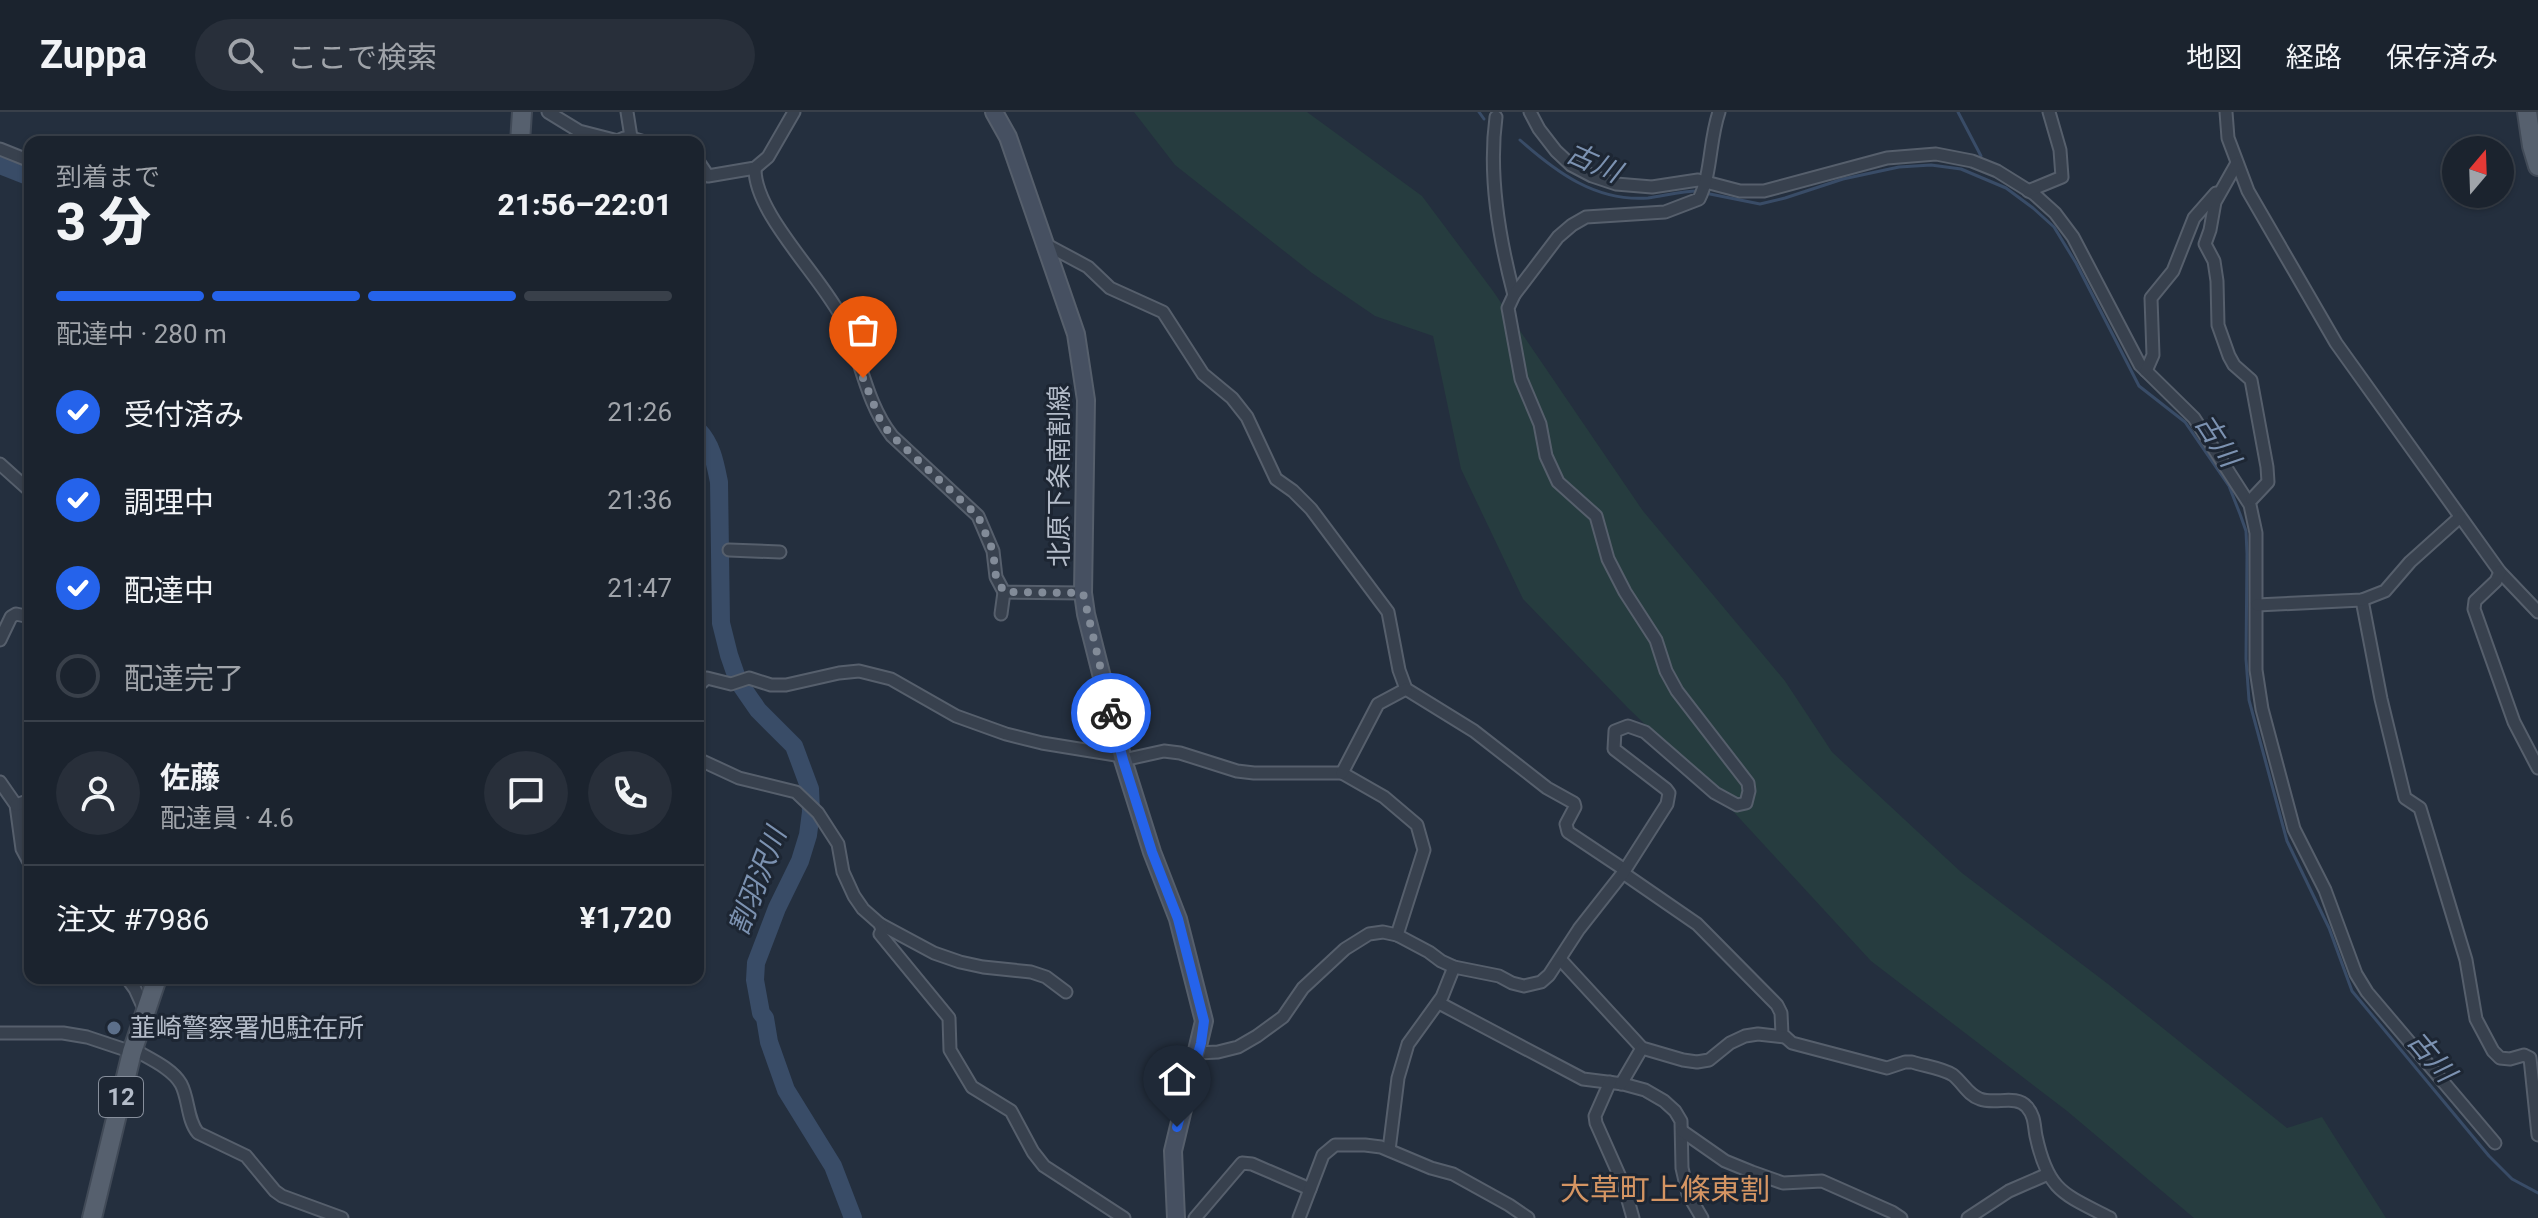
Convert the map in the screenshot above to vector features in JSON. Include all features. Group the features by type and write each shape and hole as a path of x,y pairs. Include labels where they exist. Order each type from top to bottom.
{"main road":[{"path":"520,136 522,112"},
{"name":"北原下条南割線","path":"994,112 1008,137 1076,334 1086,400 1083,593 1122,758 1152,852 1178,919 1204,1021 1173,1151 1176,1218"},
{"path":"2527,112 2538,166"},
{"name":"12","path":"92,1218 133,1051 155,984"}],"street":[{"path":"548,112 579,131 596,136"},
{"path":"627,112 631,136"},
{"path":"704,170 708,176 755,168 768,157 794,112"},
{"path":"1530,112 1556,151 1571,165 1603,181 1652,187 1698,180 1704,188"},
{"path":"1704,188 1709,150 1719,112"},
{"path":"2028,191 2062,177 2060,150 2049,112"},
{"path":"2226,112 2228,138 2248,191 2336,343 2459,518 2500,572 2538,612"},
{"path":"1496,117 1493,150 1495,184 1514,295"},
{"path":"0,149 24,159"},
{"path":"1198,1053 1238,1047 1257,1036 1283,1017 1303,988 1358,939 1369,934 1383,932 1397,935 1454,967 1499,976 1524,986 1541,982 1624,872 1667,804 1669,793 1614,749 1615,731 1628,726 1645,732 1715,793 1737,805 1746,803 1749,791 1744,776 1702,726 1666,671 1656,640 1608,559 1596,516 1558,482 1546,456 1540,424 1521,379 1508,308 1514,295 1558,237 1586,217 1665,212 1704,188 1764,191 1887,158 1936,154 1985,166 2028,191 2055,213 2073,237 2131,351 2146,371 2194,418 2250,505 2256,533 2257,687 2294,829 2331,905 2356,974 2367,992 2495,1143"},
{"path":"2146,371 2153,355 2151,298 2173,271 2194,218 2237,163"},
{"path":"755,168 754,176 774,222 829,294 843,319 881,422 978,516 993,551 996,577 1004,592 1001,614"},
{"path":"2224,183 2215,202 2205,244 2214,261 2218,325 2234,365 2251,380 2262,438 2269,476 2265,486 2252,499"},
{"path":"1047,245 1088,267 1110,288 1163,312 1203,374 1232,398 1247,417 1276,479 1311,509 1388,612 1399,670 1406,689 1474,731 1547,788 1574,803 1566,824 1568,832 1665,900 1720,946 1777,1005 1781,1013 1780,1029 1785,1037"},
{"path":"0,464 24,486"},
{"path":"2257,605 2362,600 2385,591 2410,562 2459,518"},
{"path":"729,550 780,552"},
{"path":"2500,572 2496,581 2475,601 2474,609 2514,722 2538,768"},
{"path":"1004,592 1083,593"},
{"path":"2362,600 2381,699 2405,798 2420,808 2466,960 2476,1019 2500,1058 2524,1055 2530,1058 2538,1135"},
{"path":"0,640 11,617 16,614 24,616"},
{"path":"704,681 707,678 731,684 749,678 771,685 786,685 859,671 891,679 956,716 1042,743 1122,758 1164,751 1180,753 1246,772 1342,773 1384,797 1417,825 1422,837 1422,863 1397,935"},
{"path":"1342,773 1378,704 1406,689"},
{"path":"704,762 739,778 796,792 818,813 838,844 843,872 854,896 880,924 934,953 983,967 1031,972 1046,977 1066,992"},
{"path":"0,782 16,805 24,853"},
{"path":"16,805 24,802"},
{"path":"880,924 880,934 949,1018 950,1050 972,1087 1011,1111 1044,1166 1124,1218"},
{"path":"1560,959 1642,1048 1697,1062 1709,1060 1730,1043 1745,1036 1785,1037 1801,1046 1887,1068 1912,1062 1954,1076 1968,1092 1984,1101 2022,1102 2033,1118 2036,1138 2054,1186 2063,1194 2110,1218"},
{"path":"1389,1150 1398,1078 1408,1044 1439,1003 1454,967"},
{"path":"131,984 145,1011"},
{"path":"1439,1003 1583,1079 1645,1090 1664,1101 1681,1121 1682,1168 1688,1194 1702,1218"},
{"path":"0,1033 63,1033 133,1051 166,1070 181,1084 193,1127 198,1133 246,1156 282,1196 342,1218"},
{"path":"1633,1218 1624,1186 1595,1116 1642,1048"},
{"path":"1682,1131 1725,1161 1752,1172 1783,1183 1822,1181 1901,1218"},
{"path":"1299,1218 1323,1155 1335,1145 1365,1145 1389,1150 1475,1184 1528,1218"},
{"path":"1195,1218 1242,1163 1252,1164 1310,1189"},
{"path":"1968,1218 2009,1191 2048,1174"}],"green space":[{"path":"1134,112 1307,112 1422,196 1493,291 1643,511 1785,681 1832,752 1962,873 2108,984 2287,1128 2322,1117 2386,1218 2194,1218 2067,1111 1871,961 1719,796 1628,708 1523,599 1461,469 1433,336 1375,316 1312,273 1175,165"}],"waterway":[{"name":"古川","path":"1479,112 1484,119"},
{"path":"1958,112 1981,156 1979,161"},
{"name":"古川","path":"1520,140 1563,173 1594,190 1611,195 1648,198 1698,191"},
{"name":"割羽沢川","path":"0,165 24,175"},
{"name":"古川","path":"1705,193 1760,204 1843,179 1899,167 1931,165 1961,169 2006,188 2054,227 2076,263 2139,386 2185,422 2229,486 2240,514 2246,531 2249,700 2287,841 2329,928 2352,991 2489,1156 2512,1179 2538,1193"},
{"name":"割羽沢川","path":"704,438 719,482 721,623 729,655 738,681 758,710 794,746 810,789 808,835 800,861 777,908 756,963 755,980 761,1013 786,1090 833,1166 853,1218"}],"way so far":[{"path":"863,378 881,422 892,436 978,516 988,536 996,577 1004,592 1083,593 1111,713"}],"place":[{"name":"韮崎警察署旭駐在所","path":"114,1028"}],"district":[{"name":"大草町上條東割","path":"1665,1190"}],"route":[{"path":"1111,713 1152,852 1178,919 1204,1021 1201,1043 1177,1127"}]}
